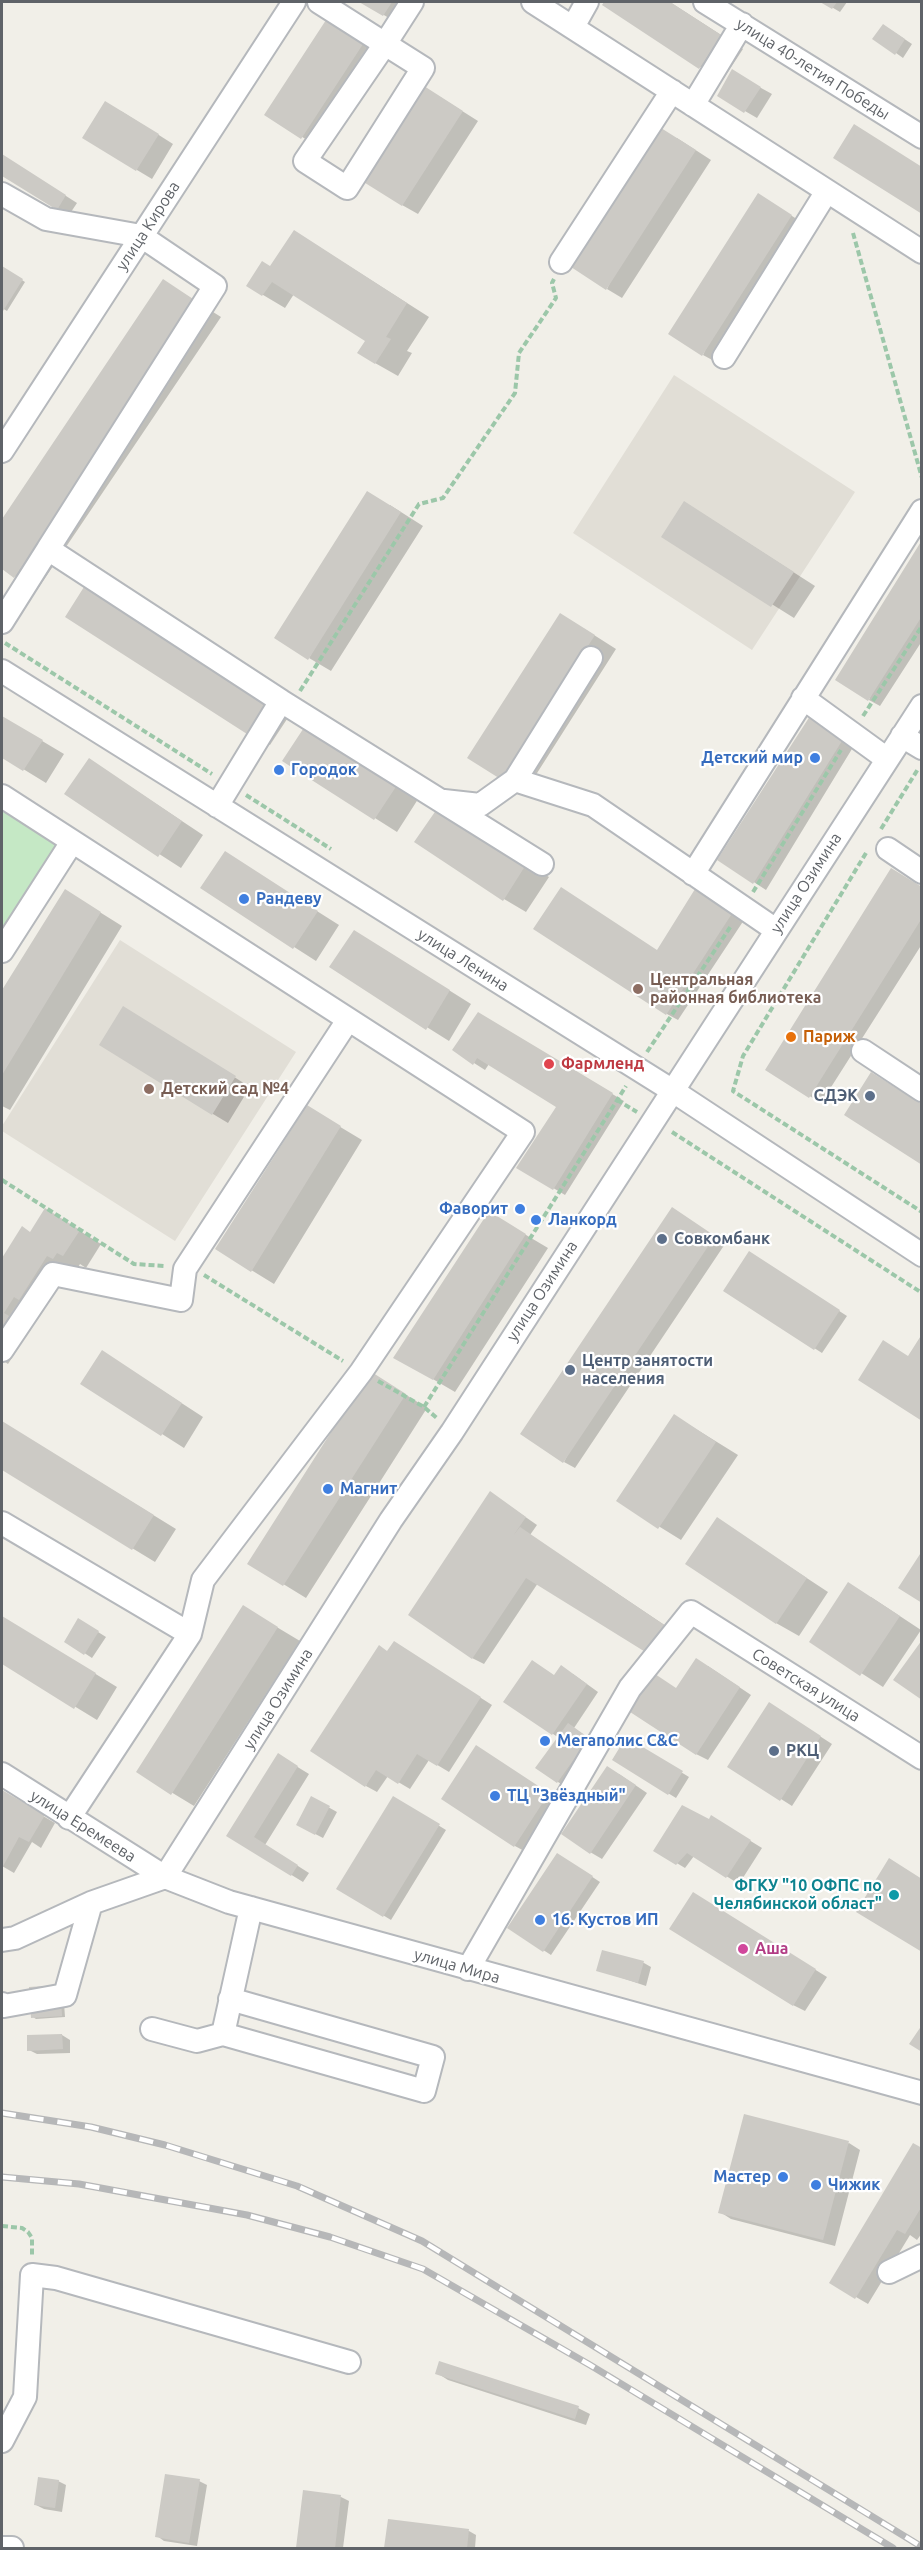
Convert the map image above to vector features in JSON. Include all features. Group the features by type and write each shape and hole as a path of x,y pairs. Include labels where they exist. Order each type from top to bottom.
{"street":[{"name":"улица Кирова","path":"2,451 294,2"},
{"path":"319,2 385,44 423,68 347,188 305,161 385,44 412,2"},
{"path":"533,2 921,252"},
{"path":"573,27 587,2"},
{"name":"улица 40-летия Победы","path":"705,2 921,137"},
{"path":"693,105 742,24"},
{"path":"561,262 672,91"},
{"path":"724,357 827,191"},
{"path":"2,194 46,219 141,236 214,286 2,622"},
{"path":"693,874 920,517"},
{"path":"48,549 286,704 542,864"},
{"path":"444,801 480,806 515,780 591,658"},
{"name":"улица Ленина","path":"2,671 673,1091 921,1255"},
{"path":"804,698 887,759"},
{"path":"217,806 286,704"},
{"name":"улица Озимина","path":"165,1877 391,1520 452,1431 921,706"},
{"path":"902,736 921,748"},
{"path":"515,780 593,806 776,930"},
{"path":"2,796 523,1132 361,1371 203,1580 190,1634 69,1818"},
{"path":"2,951 72,842"},
{"path":"877,846 921,872"},
{"path":"2,1350 53,1274 181,1300 185,1269 348,1020"},
{"path":"863,1051 921,1090"},
{"path":"2,1523 190,1634"},
{"name":"Советская улица","path":"468,1970 630,1688 691,1612 921,1758"},
{"name":"улица Еремеева","path":"2,1774 165,1877"},
{"path":"2,1940 15,1938 91,1903 165,1877"},
{"name":"улица Мира","path":"165,1877 229,1902 468,1970 921,2093"},
{"path":"2,2004 4,2006 65,1995 91,1903"},
{"path":"223,2034 251,1908"},
{"path":"152,2029 197,2041 223,2034 424,2091 433,2057 230,1999"},
{"path":"889,2272 921,2256"},
{"path":"2,2441 26,2397 32,2275 56,2278 349,2362"},
{"path":"2,2548 12,2548"}],"path":[{"path":"851,206 851,226 921,478"},
{"path":"286,704 419,504 443,498 515,393 519,353 556,298 552,283 561,262"},
{"path":"424,1407 636,1068 743,908 921,626"},
{"path":"921,763 877,846 743,1056 733,1091 921,1212"},
{"path":"617,1100 652,1120 921,1293"},
{"path":"2,1180 134,1264 185,1269 201,1273 424,1407 452,1431"},
{"path":"2,2226 22,2228 32,2238 32,2275"}],"shaded area":[{"path":"674,375 855,492 752,650 573,533"},
{"name":"Детский сад №4","path":"120,940 296,1052 175,1241 2,1131 2,1126"}],"green space":[{"path":"2,799 64,839 2,936"}],"building":[{"path":"359,2 392,2 383,16"},
{"path":"604,2 670,2 721,35 699,69 602,5"},
{"path":"820,2 837,2 832,9"},
{"path":"326,20 363,44 301,139 264,115"},
{"path":"883,24 905,39 895,55 872,39"},
{"path":"732,69 761,87 744,113 717,96"},
{"path":"424,86 463,111 402,206 362,181"},
{"path":"105,101 159,134 136,171 82,138"},
{"path":"854,124 922,167 922,214 833,158"},
{"path":"661,128 696,150 606,290 571,267"},
{"path":"2,154 66,195 57,210 2,176"},
{"path":"758,193 792,215 702,356 668,334"},
{"path":"294,230 407,303 386,337 391,339 375,364 357,353 365,341 272,282 262,296 246,286 262,261 270,266"},
{"path":"2,266 23,279 3,311 2,310"},
{"path":"163,279 199,303 14,578 2,569 2,519"},
{"path":"367,491 401,512 308,660 274,638"},
{"path":"684,501 794,572 771,607 661,537"},
{"path":"922,540 922,616 868,701 835,680"},
{"path":"89,579 272,696 247,734 65,617"},
{"path":"560,613 595,635 502,780 467,758"},
{"path":"812,713 845,736 753,884 717,860"},
{"path":"2,716 43,740 23,771 2,758"},
{"path":"309,720 401,779 374,820 282,761"},
{"path":"89,758 182,821 158,857 64,794"},
{"path":"439,806 527,863 503,901 414,842"},
{"path":"225,851 318,911 293,949 200,888"},
{"path":"891,868 922,887 922,918 809,1098 765,1070"},
{"path":"561,887 657,950 695,889 733,912 666,1015 533,929"},
{"path":"65,889 101,912 2,1075 2,990"},
{"path":"354,930 450,990 426,1030 329,967"},
{"path":"123,1006 236,1076 212,1115 99,1045"},
{"path":"478,1012 613,1093 553,1190 516,1168 556,1107 477,1058 473,1065 452,1050"},
{"path":"871,1072 922,1104 922,1165 844,1115"},
{"path":"307,1105 341,1126 251,1272 215,1249"},
{"path":"672,1207 715,1236 563,1463 520,1434"},
{"path":"45,1208 80,1230 63,1256 57,1253 53,1259 47,1256 19,1300 14,1297 4,1313 9,1316 2,1328 2,1258 22,1226 30,1232"},
{"path":"489,1211 526,1234 433,1380 393,1358"},
{"path":"749,1251 840,1310 814,1350 723,1291"},
{"path":"922,1334 922,1421 858,1380 883,1340 908,1356"},
{"path":"102,1350 182,1403 161,1436 80,1384"},
{"path":"370,1371 406,1394 283,1586 247,1564"},
{"path":"674,1414 716,1442 658,1529 616,1501"},
{"path":"2,1421 154,1515 132,1550 2,1470"},
{"path":"490,1491 526,1517 513,1536 520,1527 667,1627 647,1653 526,1578 472,1659 408,1615"},
{"path":"717,1517 807,1578 776,1624 685,1564"},
{"path":"922,1551 922,1603 898,1588"},
{"path":"848,1582 900,1616 860,1676 809,1642"},
{"path":"243,1605 278,1627 171,1795 136,1772"},
{"path":"2,1616 96,1673 74,1709 2,1664"},
{"path":"78,1618 99,1631 84,1655 64,1642"},
{"path":"922,1640 922,1700 893,1680"},
{"path":"394,1641 481,1697 437,1766 417,1754 398,1784 376,1770 365,1787 310,1751 379,1645 387,1651"},
{"path":"696,1658 740,1687 696,1755 627,1710 652,1672 676,1688"},
{"path":"532,1660 554,1675 561,1665 587,1684 552,1735 503,1702"},
{"name":"РКЦ","path":"769,1702 821,1736 780,1801 727,1767"},
{"path":"568,1723 589,1738 557,1783 535,1768"},
{"path":"626,1737 683,1771 668,1795 612,1760"},
{"path":"476,1745 549,1793 514,1847 441,1799"},
{"path":"278,1753 298,1766 254,1837 298,1865 291,1876 226,1836"},
{"path":"607,1766 636,1785 590,1854 561,1834"},
{"path":"2,1790 45,1815 29,1842 19,1837 2,1868"},
{"path":"311,1796 330,1806 315,1835 296,1825"},
{"path":"393,1796 440,1824 383,1917 336,1889"},
{"path":"682,1805 709,1819 711,1815 751,1840 726,1878 687,1853 676,1865 653,1851"},
{"path":"557,1853 593,1876 543,1952 507,1928"},
{"name":"ФГКУ \"10 ОФПС по Челябинской област\"","path":"889,1858 922,1879 922,1952 856,1912"},
{"name":"Аша","path":"693,1892 816,1969 793,2006 669,1929"},
{"path":"602,1950 644,1961 638,1983 596,1971"},
{"path":"60,1985 62,2016 31,2018 29,1987"},
{"path":"922,2025 922,2052 909,2044"},
{"path":"62,2034 63,2049 27,2051 27,2035"},
{"name":"Мастер","path":"744,2114 849,2141 823,2240 718,2213"},
{"path":"913,2143 922,2148 922,2206 905,2234 897,2230 855,2299 829,2283"},
{"path":"439,2361 579,2406 575,2419 435,2374"},
{"path":"165,2474 200,2479 189,2543 155,2537"},
{"path":"38,2477 59,2480 55,2508 34,2505"},
{"path":"303,2490 341,2495 335,2548 296,2548"},
{"path":"388,2519 469,2529 467,2548 384,2548"}],"railway":[{"path":"2,2113 91,2127 165,2145 297,2186 422,2241 922,2547"},
{"path":"2,2177 79,2184 247,2215 330,2237 423,2269 590,2365 893,2548"}],"place":[{"name":"Детский мир","path":"815,758"},
{"name":"Городок","path":"279,770"},
{"name":"Рандеву","path":"244,899"},
{"name":"Центральная районная библиотека","path":"638,989"},
{"name":"Париж","path":"791,1037"},
{"name":"Фармленд","path":"549,1064"},
{"name":"Детский сад №4","path":"149,1089"},
{"name":"СДЭК","path":"870,1096"},
{"name":"Фаворит","path":"520,1209"},
{"name":"Ланкорд","path":"536,1220"},
{"name":"Совкомбанк","path":"662,1239"},
{"name":"Центр занятости населения","path":"570,1370"},
{"name":"Магнит","path":"328,1489"},
{"name":"Мегаполис C&C","path":"545,1741"},
{"name":"РКЦ","path":"774,1751"},
{"name":"ТЦ \"Звёздный\"","path":"495,1796"},
{"name":"ФГКУ \"10 ОФПС по Челябинской област\"","path":"894,1895"},
{"name":"16. Кустов ИП","path":"540,1920"},
{"name":"Аша","path":"743,1949"},
{"name":"Мастер","path":"783,2177"},
{"name":"Чижик","path":"816,2185"}]}
